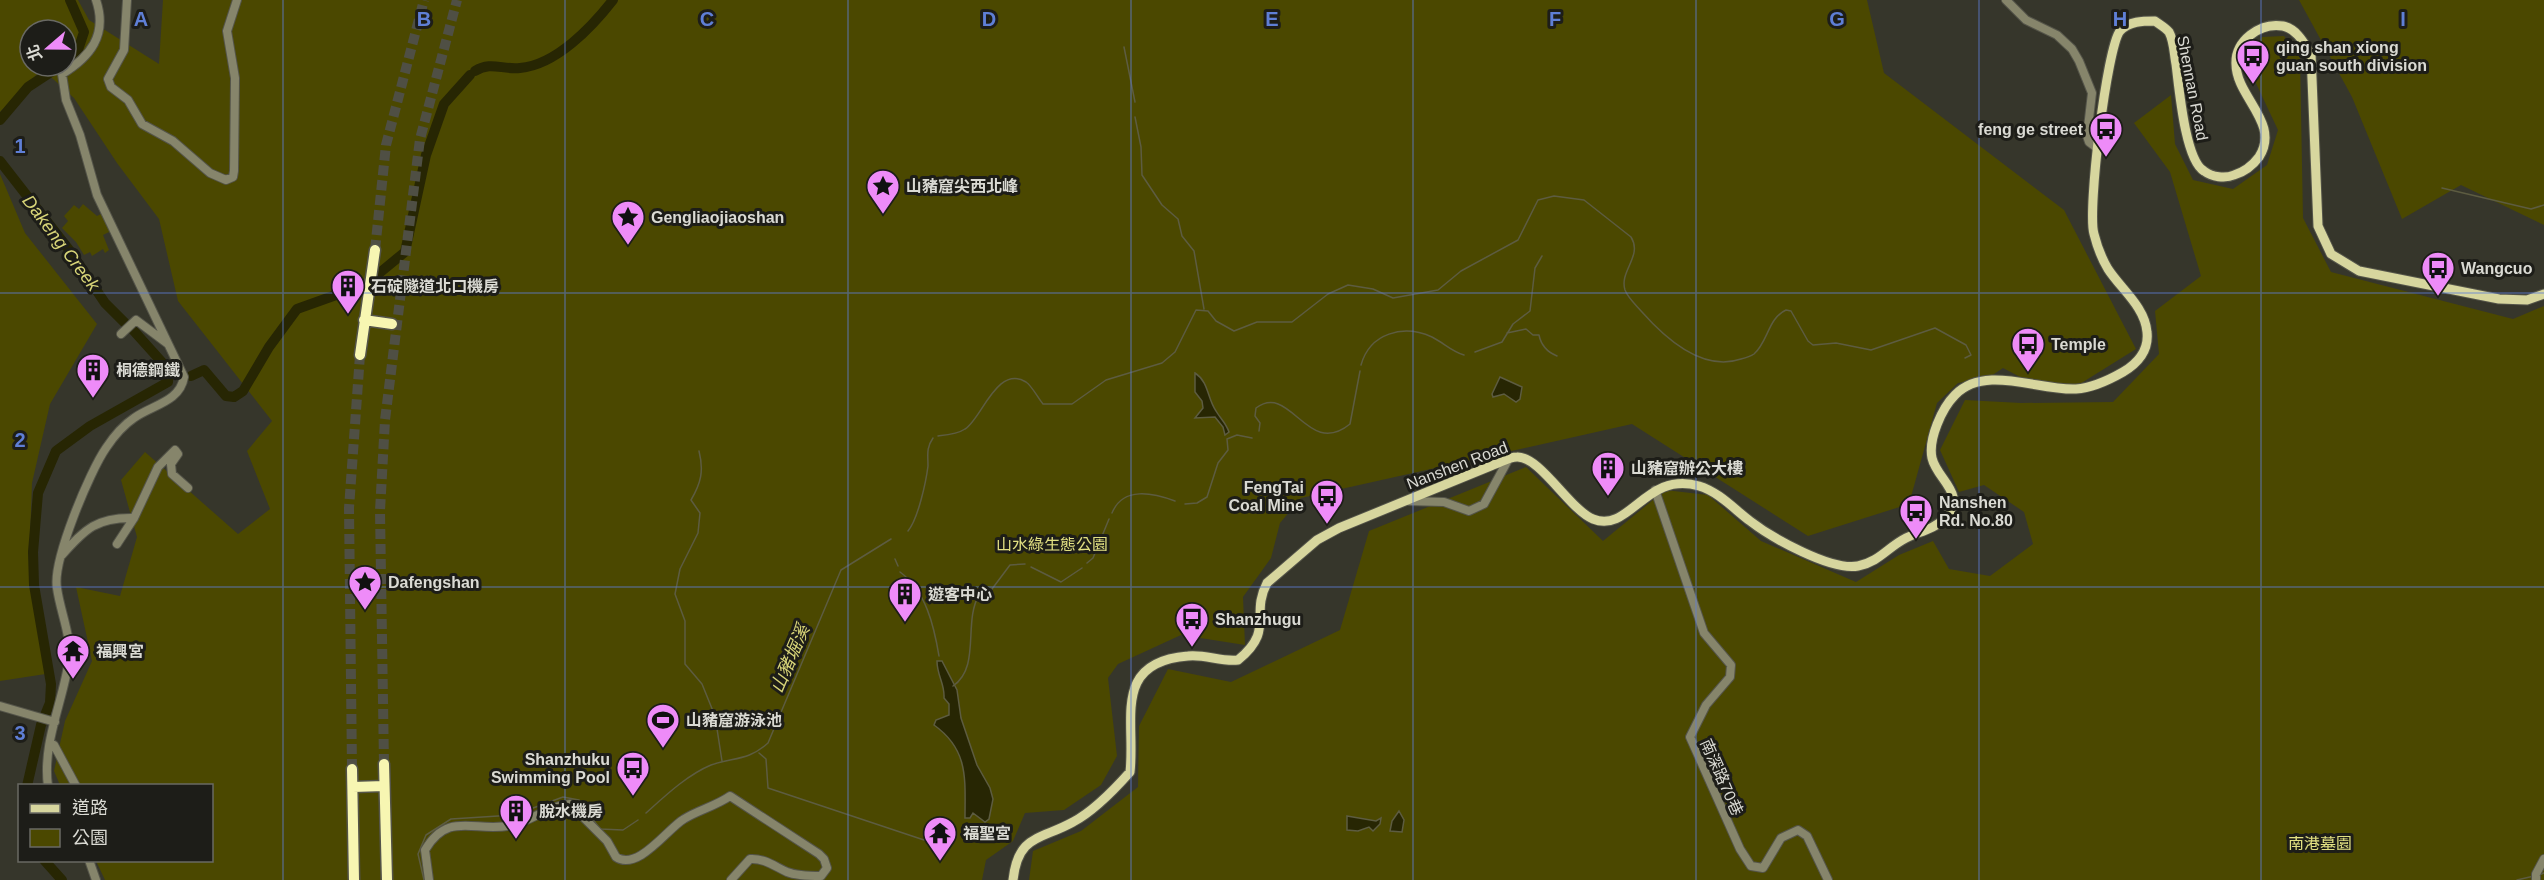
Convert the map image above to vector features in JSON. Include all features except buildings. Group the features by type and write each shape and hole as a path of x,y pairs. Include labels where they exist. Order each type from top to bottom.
{"highway":[{"path":"360,355 375,250"},
{"path":"364,320 392,324"},
{"path":"384,764 387,880"},
{"path":"352,769 354,880"},
{"path":"353,787 384,786"}],"main road":[{"name":"Shennan Road","path":"2112,378 2137,363 2148,335 2144,317 2106,267 2094,234 2091,202 2097,148 2114,49 2119,32 2133,22 2155,21 2169,32 2188,145 2196,165 2205,173 2219,177 2233,176 2254,164 2264,149 2265,132 2241,80 2236,65 2237,57 2239,49 2251,34 2268,27 2284,26 2301,37 2311,54 2318,226 2331,254 2359,271 2499,299 2527,300 2544,294"},
{"name":"Nanshen Road","path":"1013,880 1016,862 1023,850 1034,839 1084,815 1130,772 1130,702 1134,687 1144,673 1158,663 1183,656 1225,661 1239,660 1258,638 1262,625 1262,592 1278,572 1327,533 1516,457 1529,459 1583,513 1595,520 1608,522 1621,517 1655,490 1676,483 1703,487 1773,537 1834,563 1850,567 1861,566 1876,561 1898,542 1942,521 1952,508 1952,490 1934,465 1931,452 1940,419 1957,393 1980,381 2077,388 2112,378"}],"street":[{"path":"48,784 46,764 52,721 69,658 56,588 59,558 104,451 117,432 133,418 170,398 182,388 183,377 170,345 137,284 121,243 97,195 81,135 62,86 62,74 85,60 100,32 96,0"},
{"path":"127,0 124,50 108,79 111,87 128,100 142,124 173,141 210,173 226,180 233,177 236,124 235,78 227,31 237,0"},
{"path":"2006,0 2026,20 2057,35 2072,49 2092,93 2087,136 2089,142 2097,148"},
{"path":"121,334 136,320 170,345"},
{"path":"117,544 134,518 158,467 175,450 178,454 171,464 172,474 188,488"},
{"path":"1406,501 1444,502 1469,511 1484,504 1508,460"},
{"name":"南深路70巷","path":"1655,490 1704,633 1731,665 1730,677 1706,705 1691,733 1695,752 1740,849 1751,866 1763,868 1781,838 1798,830 1807,836 1828,880"},
{"path":"59,558 88,527 112,517 134,518"},
{"path":"0,706 52,721"},
{"path":"50,743 54,745 75,784"},
{"path":"429,880 425,850 440,832 458,824 503,827 546,810 570,804 607,841 616,857 623,860 651,850 676,824 730,796 824,859 826,868 821,876 789,873 760,858 750,859 731,880"},
{"path":"2536,878 2544,859"},
{"path":"89,862 96,880"}],"green space":[{"name":"山水綠生態公園","path":"0,0 78,0 89,20 159,64 163,0 1867,0 1884,73 2064,210 2136,349 2075,387 2024,379 2003,368 1988,378 1958,383 1937,403 1909,504 1808,536 1632,424 1301,498 1280,523 1271,558 1243,597 1245,645 1181,635 1118,664 1108,678 1117,756 1101,785 1064,810 1025,813 1013,841 986,860 982,880 105,880 96,862 213,862 213,784 60,784 54,771 65,721 92,661 76,587 120,596 137,537 121,480 145,452 238,534 270,509 247,451 272,421 178,301 159,219 117,163 74,98 52,78 78,78 78,18 18,18 18,78 33,78 0,112"},
{"path":"2299,0 2544,0 2544,225 2461,185 2402,219 2352,97"},
{"name":"南港墓園","path":"2284,36 2300,58 2303,218 2331,272 2513,319 2544,306 2544,880 1029,880 1033,851 1081,831 1138,787 1139,726 1168,669 1231,682 1340,630 1369,531 1526,467 1603,541 1665,490 1708,495 1761,541 1856,582 1899,555 1933,541 1949,569 1990,576 2033,544 2024,512 1984,485 1959,492 1940,450 1965,400 2021,403 2113,402 2159,354 2155,311 2201,276 2170,172 2134,123 2171,95 2175,144 2193,180 2233,189 2267,165 2278,130 2246,62 2262,37"},
{"path":"0,174 25,233 97,324 50,404 32,483 30,536 40,616 52,673 0,681"},
{"path":"83,204 97,216 101,214 111,231 103,235 109,250 105,253 103,249 92,256 90,252 84,255 76,242 62,228 68,221 64,216 74,205 79,209"}],"shaded area":[{"path":"1195,373 1203,381 1213,406 1228,429 1229,432 1225,435 1223,427 1215,417 1195,418 1203,408 1202,401 1195,392"},
{"path":"1500,377 1522,387 1520,399 1516,402 1504,394 1493,397 1492,394"},
{"path":"937,661 942,661 957,690 961,718 977,765 990,788 993,799 989,819 985,822 973,813 970,818 965,818 963,766 954,745 934,725 936,720 949,715 949,704 944,698"},
{"path":"1399,811 1404,820 1402,832 1390,831 1392,821"},
{"path":"1347,816 1376,821 1381,818 1380,824 1373,831 1369,827 1358,831 1347,830"}],"waterway":[{"name":"Dakeng Creek","path":"70,0 78,18"},
{"path":"475,71 492,66 520,68 547,60 584,33 613,0"},
{"name":"Dakeng Creek","path":"78,18 84,32 78,50"},
{"path":"1124,47 1135,102"},
{"path":"377,275 405,252 426,155 444,104 470,75"},
{"name":"Dakeng Creek","path":"0,120 28,87 42,78"},
{"path":"1135,117 1141,147 1142,175 1162,205 1178,219 1182,236 1194,251 1204,309"},
{"name":"Dakeng Creek","path":"0,161 70,251 105,303 125,323"},
{"path":"2442,188 2531,209 2544,205"},
{"path":"938,436 965,429 991,395 1006,380 1016,378 1026,382 1043,404 1072,404 1106,380 1162,363 1175,352 1196,310 1208,311 1216,321 1234,331 1257,322 1292,322 1328,294 1348,285 1373,289 1393,298 1438,290 1461,271 1518,240 1538,200 1554,196 1584,200 1631,237 1634,251 1625,276 1626,293 1651,322 1673,342 1699,357 1727,362 1753,355 1759,349 1775,319 1786,310 1791,311 1808,341 1813,345 1836,343 1871,350 1935,328 1966,345 1971,355 1965,358"},
{"name":"山豬堀溪","path":"1475,352 1502,342 1513,324 1530,311 1535,268 1542,256"},
{"path":"191,376 204,370 226,396 234,397 243,391 269,347 297,309 364,285"},
{"path":"1507,333 1526,329 1533,335 1539,335 1545,348 1557,356"},
{"name":"Dakeng Creek","path":"27,784 41,725 50,703 51,684 34,585 33,552 38,493 56,451 90,426 168,382 169,370 133,330"},
{"name":"山豬堀溪","path":"1361,365 1372,345 1389,334 1399,332 1421,333 1464,355"},
{"name":"山豬堀溪","path":"1259,431 1260,423 1255,416 1256,408 1268,403 1279,404 1322,433 1335,432 1350,424 1360,371"},
{"name":"山豬堀溪","path":"1185,504 1197,503 1207,497 1218,463 1228,450 1227,439 1237,435 1252,438"},
{"path":"908,531 921,500 928,466 928,448 933,438"},
{"path":"699,451 701,477 691,500 700,513 698,533 680,569 675,594 685,621 685,664 702,684 715,716 722,761"},
{"name":"山豬堀溪","path":"1112,513 1117,504 1131,495 1148,494 1175,501"},
{"name":"山豬堀溪","path":"1087,563 1093,558 1109,519"},
{"name":"山豬堀溪","path":"646,813 693,774 719,762 747,756 768,743 841,570 891,539"},
{"name":"山豬堀溪","path":"895,559 898,566"},
{"name":"山豬堀溪","path":"989,593 1010,565 1025,564"},
{"name":"山豬堀溪","path":"1031,567 1061,582 1082,568"},
{"name":"山豬堀溪","path":"900,572 909,580 922,599 931,621 939,656"},
{"name":"山豬堀溪","path":"953,686 962,678 967,668 972,618 979,595"},
{"path":"759,753 766,759 768,788 927,841"},
{"name":"山豬堀溪","path":"424,880 418,854 426,835 451,819 514,815 563,797 579,800 600,829 623,830 638,820"},
{"name":"Dakeng Creek","path":"46,862 62,880"},
{"name":"Dakeng Creek","path":"2539,875 2544,873"},
{"name":"Dakeng Creek","path":"2517,880 2534,876"}],"tunnel":[{"path":"375,250 386,145 424,0"},
{"path":"384,764 380,511 385,420 420,139 457,0"},
{"path":"352,769 349,508 360,355"}],"place":[{"name":"qing shan xiong guan south division","path":"2253,85"},
{"name":"feng ge street","path":"2106,158"},
{"name":"山豬窟尖西北峰","path":"883,215"},
{"name":"Gengliaojiaoshan","path":"628,246"},
{"name":"Wangcuo","path":"2438,297"},
{"name":"石碇隧道北口機房","path":"348,315"},
{"name":"Temple","path":"2028,373"},
{"name":"桐德鋼鐵","path":"93,399"},
{"name":"山豬窟辦公大樓","path":"1608,497"},
{"name":"FengTai Coal Mine","path":"1327,525"},
{"name":"Nanshen Rd. No.80","path":"1916,540"},
{"name":"Dafengshan","path":"365,611"},
{"name":"遊客中心","path":"905,623"},
{"name":"Shanzhugu","path":"1192,648"},
{"name":"福興宮","path":"73,680"},
{"name":"山豬窟游泳池","path":"663,749"},
{"name":"Shanzhuku Swimming Pool","path":"633,797"},
{"name":"脫水機房","path":"516,840"},
{"name":"福聖宮","path":"940,862"}]}
